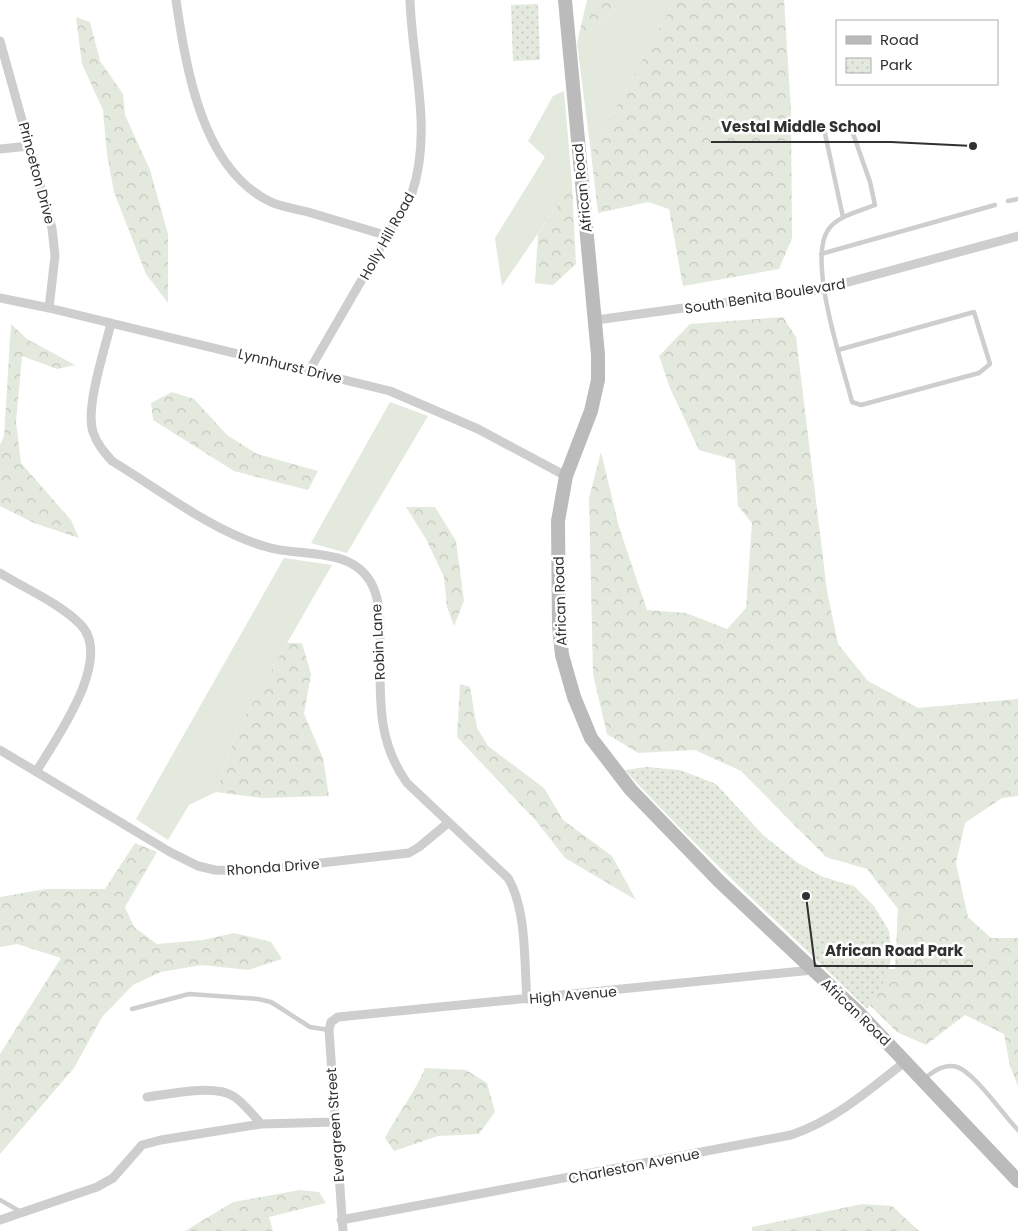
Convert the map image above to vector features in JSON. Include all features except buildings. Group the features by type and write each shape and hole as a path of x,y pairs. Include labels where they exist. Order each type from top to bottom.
{"street":[{"path":"176,0 183,44 204,120 215,147 232,173 250,190 272,202 388,236"},
{"name":"Holly Hill Road","path":"309,370 412,193 418,174 422,145 410,0"},
{"name":"African Road","path":"565,0 596,320 598,380 591,411 566,476 558,521 559,626 562,655 574,697 591,738 631,790 719,881 906,1061 1018,1181"},
{"name":"Princeton Drive","path":"0,41 52,228 55,256 49,308"},
{"path":"0,149 29,146"},
{"name":"South Benita Boulevard","path":"596,320 823,289 1018,236"},
{"name":"Lynnhurst Drive","path":"0,298 112,323 390,391 417,401 478,430 566,476"},
{"name":"Robin Lane","path":"112,323 91,415 93,432 102,450 120,466 208,520 245,539 268,548 334,557 348,561 361,570 374,588 379,610 382,718 386,744 407,783 508,878 515,891 522,927 527,1000"},
{"path":"0,573 68,614 82,626 88,636 90,652 89,676 82,693 36,772"},
{"name":"Rhonda Drive","path":"0,750 170,852 198,866 215,870 249,871 409,853 420,847 448,823"},
{"name":"High Avenue","path":"328,1030 333,1020 338,1018 813,970"},
{"name":"Evergreen Street","path":"328,1030 343,1231"},
{"name":"Charleston Avenue","path":"341,1220 791,1136 814,1128 847,1107 906,1061"},
{"path":"147,1097 190,1091 223,1092 233,1096 261,1124"},
{"path":"0,1220 105,1183 113,1178 142,1145 161,1140 261,1124 335,1122"}],"lane":[{"path":"838,350 974,312 990,364 978,373 862,404 852,402 838,350 823,289 822,254 827,230 843,217 875,205 870,182 850,125 839,123 824,129 843,217"},
{"path":"1008,201 1018,198"},
{"path":"822,254 995,205"},
{"path":"132,1009 189,994 258,999 271,1002 310,1027 328,1030"},
{"path":"923,1079 936,1069 948,1066 958,1067 975,1081 1018,1130"},
{"path":"0,1200 22,1213"}],"green space":[{"path":"587,0 626,0 577,43"},
{"path":"626,0 675,0 591,153 577,43"},
{"path":"675,0 784,0 791,111 792,238 779,269 683,286 669,209 648,202 598,213 591,153"},
{"path":"538,4 540,60 513,61 511,5"},
{"path":"76,17 90,22 100,61 123,94 125,115 150,170 168,234 168,303 146,274 114,192 107,154 103,110 82,64"},
{"path":"564,91 572,184 502,286 495,238 545,157 528,141 553,96"},
{"path":"572,184 576,264 553,285 535,283 538,234"},
{"path":"783,317 796,337 827,591 838,644 868,681 918,708 1018,699 1018,796 1002,798 965,823 956,863 968,917 991,938 1018,938 1018,1086 1010,1066 1004,1034 965,1015 926,1045 897,1032 846,982 861,969 895,969 898,909 867,869 826,857 741,771 695,750 638,753 607,734 593,674 589,498 601,452 619,527 647,610 686,613 727,629 746,608 752,523 738,506 735,460 699,450 670,388 659,356 690,324"},
{"path":"11,324 27,339 75,365 57,369 22,356 16,422 21,463 71,520 79,538 34,523 0,506 0,445 4,436"},
{"path":"172,392 194,399 227,435 257,454 318,471 308,490 234,471 153,420 151,403"},
{"path":"390,402 428,416 347,553 311,543"},
{"path":"406,507 435,507 456,541 464,601 454,626 447,607 444,577 426,539"},
{"path":"284,558 332,565 237,730 216,792 189,805 168,840 136,819"},
{"path":"287,643 302,643 311,674 304,714 323,758 329,796 261,798 216,792 237,730"},
{"path":"460,684 470,687 477,728 488,746 544,788 563,820 612,856 636,900 565,858 537,822 457,737"},
{"path":"647,767 680,770 716,784 763,835 798,863 823,877 854,886 874,906 889,931 892,955 886,978 867,1009 714,861 625,770"},
{"path":"135,843 157,852 125,907 134,927 157,944 203,940 234,933 271,942 282,959 248,970 202,965 161,972 133,985 102,1017 74,1068 0,1154 0,1054 61,958 17,944 0,947 0,897 46,889 105,889"},
{"path":"425,1068 466,1070 487,1083 495,1112 479,1134 438,1136 394,1151 385,1138"},
{"path":"300,1190 319,1192 326,1203 269,1217 273,1231 185,1231 233,1202"},
{"path":"862,1204 892,1206 919,1231 752,1231 752,1227"}],"place":[{"name":"Vestal Middle School","path":"973,146"},
{"name":"African Road Park","path":"806,896"}]}
